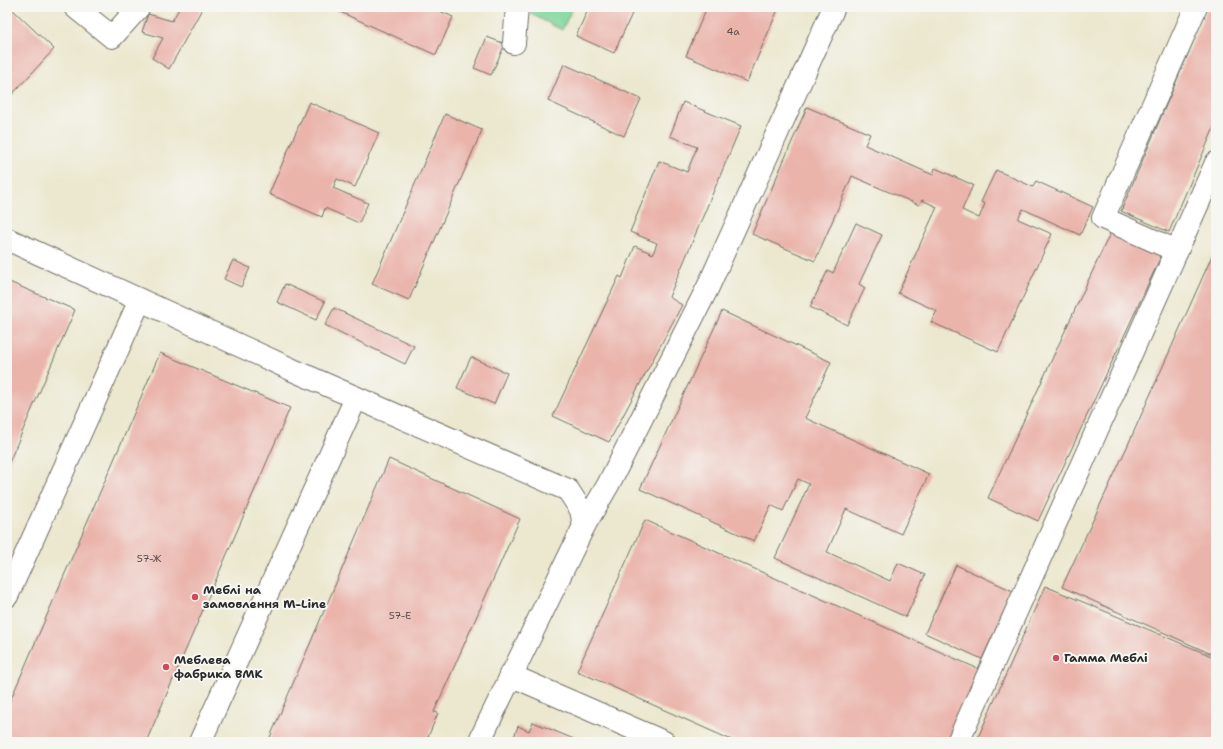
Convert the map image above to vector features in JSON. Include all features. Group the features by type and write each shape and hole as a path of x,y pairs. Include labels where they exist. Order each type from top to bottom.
{"street":[{"path":"75,7 112,37 139,7"},
{"path":"514,43 517,7"},
{"path":"479,742 510,675 584,526 608,485 708,286 834,7"},
{"path":"1177,251 1103,218 1196,7"},
{"path":"958,742 1216,163"},
{"path":"7,239 356,398 568,490 584,492 608,485"},
{"path":"7,596 140,300"},
{"path":"200,742 356,398"},
{"path":"568,490 581,510 584,526"},
{"path":"510,675 664,742"}],"green space":[{"path":"531,7 573,7 562,30 531,14"}],"building":[{"path":"180,7 203,7 169,69 152,58 163,38 142,32 148,14 172,21"},
{"path":"329,7 431,7 453,17 436,55"},
{"path":"589,7 635,7 614,53 576,36"},
{"path":"707,7 779,7 747,82 686,56"},
{"path":"1208,7 1216,7 1216,123 1169,232 1121,211"},
{"path":"12,9 54,49 7,100 7,14"},
{"path":"487,37 505,44 491,75 474,68"},
{"path":"564,64 641,99 624,136 548,101"},
{"path":"309,102 379,133 355,187 337,179 333,188 368,203 359,223 325,208 322,217 269,194"},
{"path":"683,102 741,126 669,297 682,305 609,442 553,416 619,276 622,278 635,246 653,254 657,243 630,232 659,161 687,172 697,147 670,136"},
{"path":"807,107 870,134 865,145 933,175 935,168 973,185 962,210 979,218 985,204 981,202 996,170 1033,187 1036,181 1093,207 1080,235 1023,209 1018,219 1052,234 998,352 931,322 937,311 898,293 937,207 922,200 919,205 852,176 815,261 752,234"},
{"path":"445,114 482,130 409,300 372,284"},
{"path":"856,223 882,235 859,284 865,288 847,325 810,307 828,270 833,273"},
{"path":"1112,229 1163,252 1038,521 988,498"},
{"path":"1216,247 1216,656 1062,587 1127,447"},
{"path":"233,260 250,268 241,287 224,279"},
{"path":"7,281 75,310 7,467"},
{"path":"285,284 325,302 316,320 277,302"},
{"path":"334,308 414,346 405,364 325,325"},
{"path":"722,311 831,362 805,418 929,474 901,534 846,509 827,552 890,581 898,563 925,575 906,617 775,558 809,484 798,479 783,511 771,505 754,541 640,489"},
{"path":"160,353 290,408 146,742 7,742 7,708"},
{"path":"471,357 507,373 494,404 457,388"},
{"path":"389,459 520,519 434,712 438,713 426,742 268,742"},
{"path":"645,520 983,671 951,742 736,742 577,671"},
{"path":"956,565 1013,591 982,659 925,633"},
{"path":"1045,586 1216,658 1216,742 976,742"},
{"path":"533,722 581,742 512,742 518,726 529,731"}],"place":[{"name":"Меблі на замовлення M-Line","path":"195,597"},
{"name":"Гамма Меблі","path":"1056,658"},
{"name":"Меблева фабрика ВМК","path":"166,667"}]}
